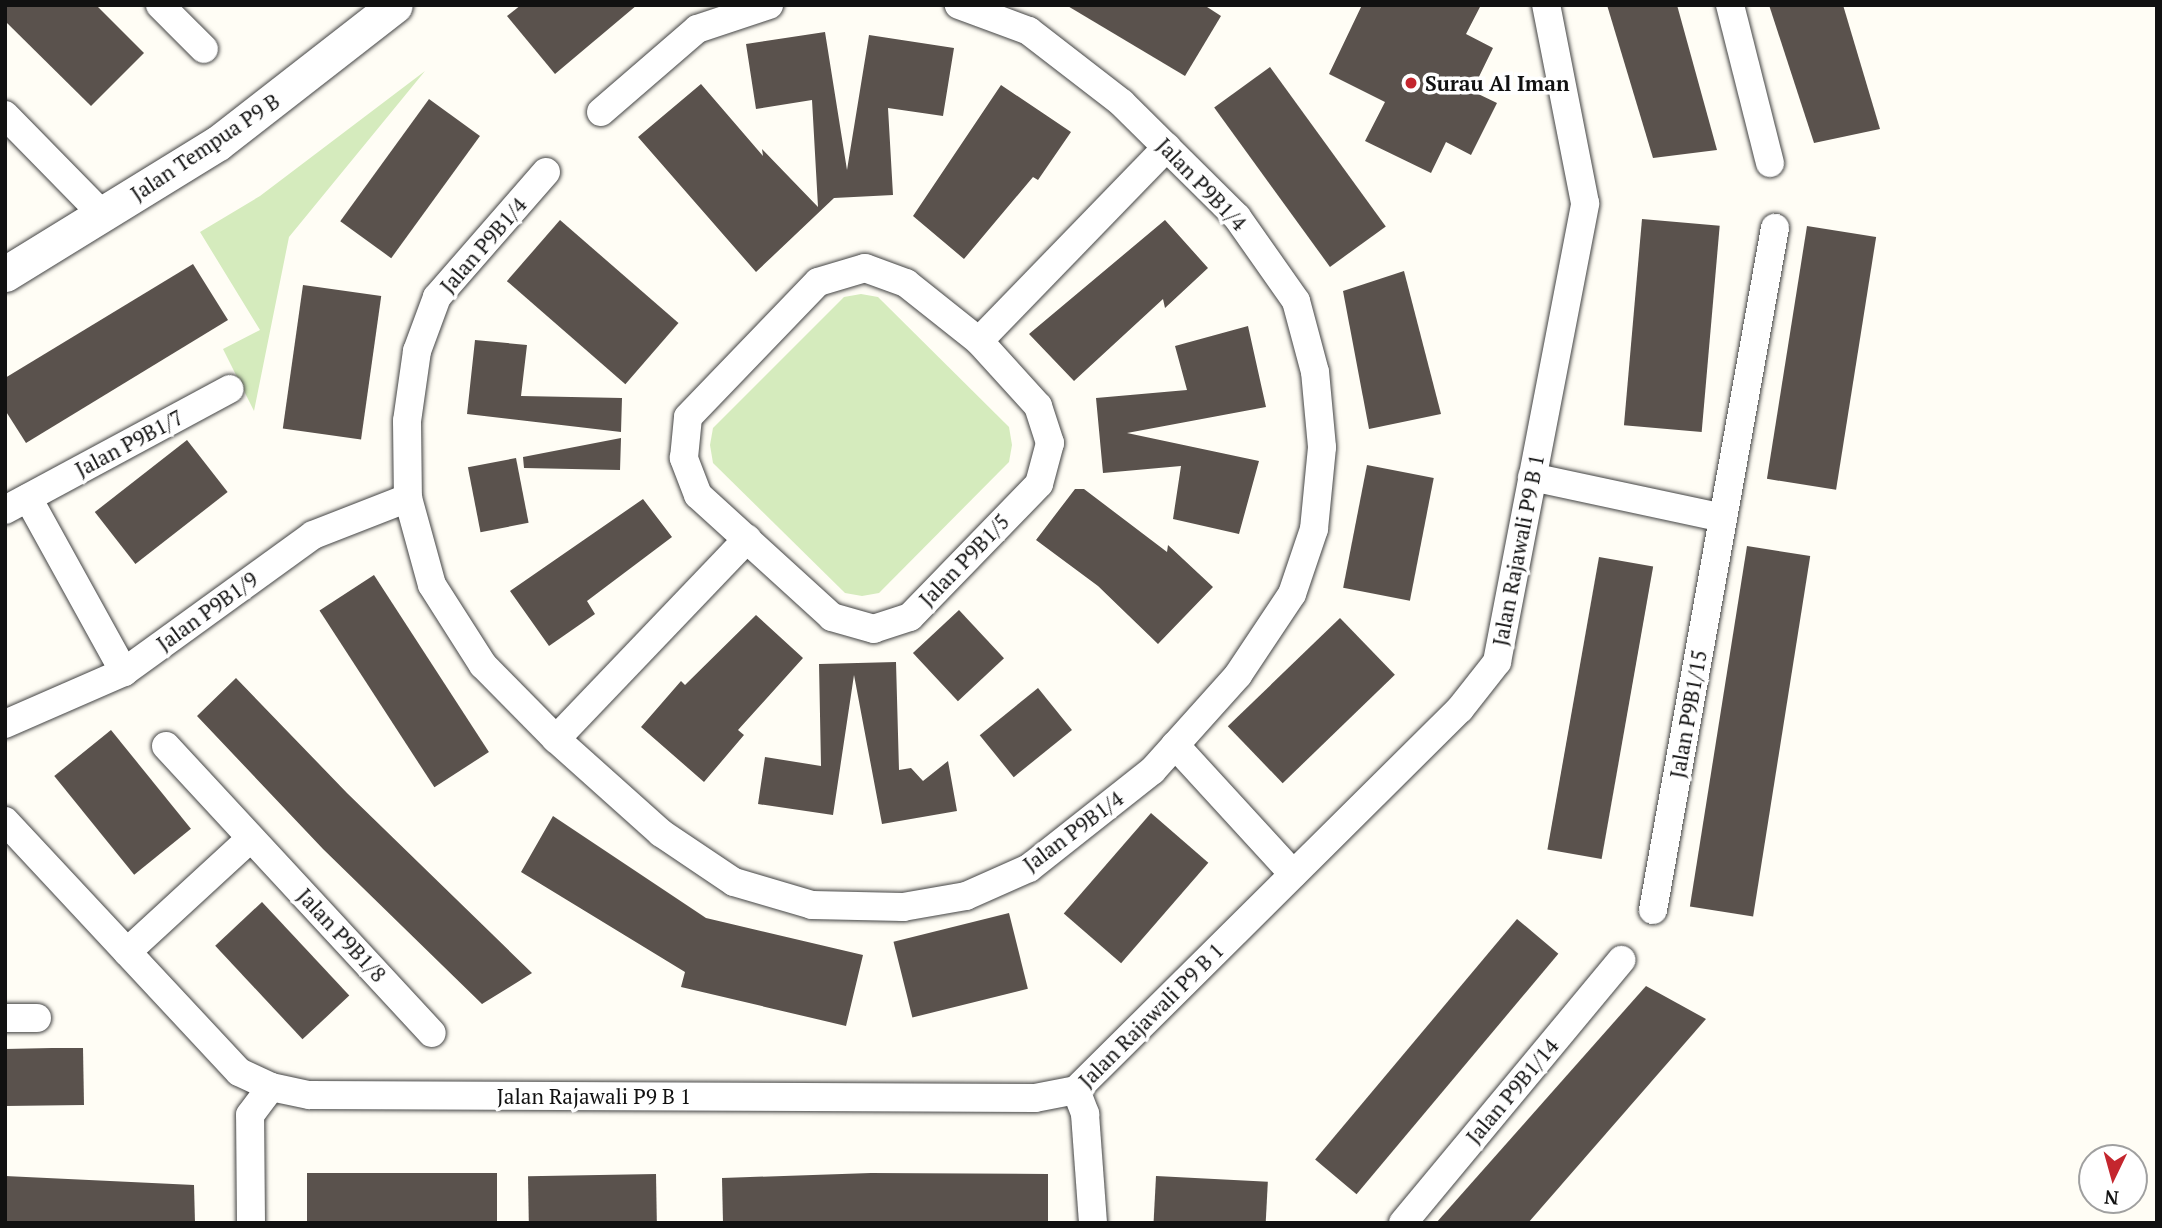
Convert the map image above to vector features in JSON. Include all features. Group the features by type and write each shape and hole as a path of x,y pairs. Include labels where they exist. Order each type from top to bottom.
{"street":[{"path":"160,5 204,49"},
{"name":"Jalan Tempua P9 B","path":"5,274 218,143 395,5"},
{"path":"601,112 697,29 769,5"},
{"name":"Jalan P9B1/4","path":"546,172 437,297 416,352 407,421 408,498 432,585 483,665 556,738 662,833 733,882 812,905 903,907 966,895 1029,868 1175,746 1238,676 1292,594 1314,529 1322,447 1315,372 1296,301 1237,217 1122,103 1029,31 959,5"},
{"name":"Jalan Rajawali P9 B 1","path":"5,821 239,1072 271,1087 309,1095 463,1096 1035,1098 1076,1090 1460,709 1497,662 1585,203 1546,5"},
{"path":"1730,5 1770,163"},
{"path":"5,115 103,215"},
{"path":"979,341 1167,147"},
{"name":"Jalan P9B1/15","path":"1653,910 1775,229"},
{"name":"Jalan P9B1/5","path":"865,268 906,283 979,341 1038,406 1050,443 1039,484 909,617 874,629 832,617 747,539 698,495 684,458 688,417 818,282 865,268"},
{"name":"Jalan P9B1/7","path":"124,672 17,504 230,388"},
{"path":"1532,477 1723,518"},
{"name":"Jalan P9B1/9","path":"5,724 124,672 303,541 408,498"},
{"path":"556,738 747,539"},
{"name":"Jalan P9B1/8","path":"166,746 432,1033"},
{"path":"1175,746 1293,874"},
{"path":"127,952 251,838"},
{"name":"Jalan P9B1/14","path":"1403,1223 1621,960"},
{"path":"5,1018 37,1018"},
{"path":"251,1223 250,1115 271,1087"},
{"path":"1076,1090 1085,1114 1093,1223"}],"green space":[{"path":"425,71 289,237 254,411 223,349 260,330 200,232 260,196"},
{"path":"861,294 878,297 1009,427 1012,445 1009,462 879,593 862,596 845,593 713,463 710,445 713,428 844,297"}],"building":[{"path":"5,5 96,5 144,53 91,106 5,21"},
{"path":"521,5 637,5 555,74 507,16"},
{"path":"1066,5 1204,5 1221,16 1185,76"},
{"name":"Surau Al Iman","path":"1362,5 1481,5 1466,34 1493,48 1472,91 1497,103 1471,155 1446,142 1431,173 1365,141 1385,102 1329,74"},
{"path":"1607,5 1677,5 1717,150 1653,158"},
{"path":"1769,5 1843,5 1880,129 1814,143"},
{"path":"825,32 847,170 869,35 954,48 943,116 888,108 893,195 834,198 756,272 638,137 701,84 763,156 762,149 818,207 812,100 756,109 746,44"},
{"path":"1270,67 1386,226 1330,267 1214,108"},
{"path":"1001,85 1071,132 1038,180 1033,177 964,259 913,216"},
{"path":"429,99 480,136 391,258 340,221"},
{"path":"1642,219 1720,226 1702,432 1624,425"},
{"path":"560,220 678,323 625,384 507,281"},
{"path":"1165,220 1208,268 1165,308 1163,299 1074,381 1029,334"},
{"path":"1807,226 1876,237 1836,490 1767,479"},
{"path":"193,264 228,320 26,443 5,410 5,378"},
{"path":"1404,271 1441,414 1369,429 1343,291"},
{"path":"303,285 381,296 361,440 283,429"},
{"path":"1248,326 1266,407 1127,433 1259,461 1239,534 1173,519 1181,466 1103,473 1096,398 1187,390 1175,346"},
{"path":"475,340 527,345 521,396 622,398 621,432 467,414"},
{"path":"621,438 620,470 524,468 523,457"},
{"path":"187,440 228,492 135,564 95,512"},
{"path":"516,458 529,523 480,532 468,467"},
{"path":"1367,465 1434,478 1410,601 1343,588"},
{"path":"1075,489 1084,489 1167,552 1168,545 1213,587 1158,644 1098,586 1036,540"},
{"path":"643,499 672,537 587,601 595,614 549,646 510,591"},
{"path":"1747,546 1810,556 1753,917 1690,907"},
{"path":"1599,557 1653,567 1602,859 1547,849"},
{"path":"374,575 489,752 434,787 319,610"},
{"path":"959,610 1004,658 958,701 913,653"},
{"path":"756,615 803,658 738,730 744,735 704,782 641,727 681,681 685,685"},
{"path":"1340,618 1395,675 1283,783 1228,726"},
{"path":"896,662 899,770 911,768 923,781 948,761 957,811 882,824 854,675 833,815 758,804 765,757 821,766 819,664"},
{"path":"236,678 347,793 532,973 482,1004 323,849 197,716"},
{"path":"1038,688 1072,730 1014,777 980,735"},
{"path":"111,730 191,829 134,875 54,776"},
{"path":"1151,813 1208,863 1121,963 1064,913"},
{"path":"553,816 706,918 863,955 846,1026 681,987 685,972 521,872"},
{"path":"262,902 349,996 302,1039 215,946"},
{"path":"1009,913 1028,989 912,1017 894,942"},
{"path":"1517,919 1558,954 1357,1194 1315,1160"},
{"path":"1646,986 1706,1019 1528,1223 1436,1223"},
{"path":"83,1048 84,1105 5,1106 5,1049"},
{"path":"307,1173 497,1173 497,1223 307,1223"},
{"path":"871,1173 1048,1174 1048,1223 723,1223 722,1178"},
{"path":"656,1174 657,1223 529,1223 528,1176"},
{"path":"5,1176 194,1185 195,1223 5,1223"},
{"path":"1156,1176 1268,1182 1266,1223 1154,1223"}],"place":[{"name":"Surau Al Iman","path":"1411,83"}]}
